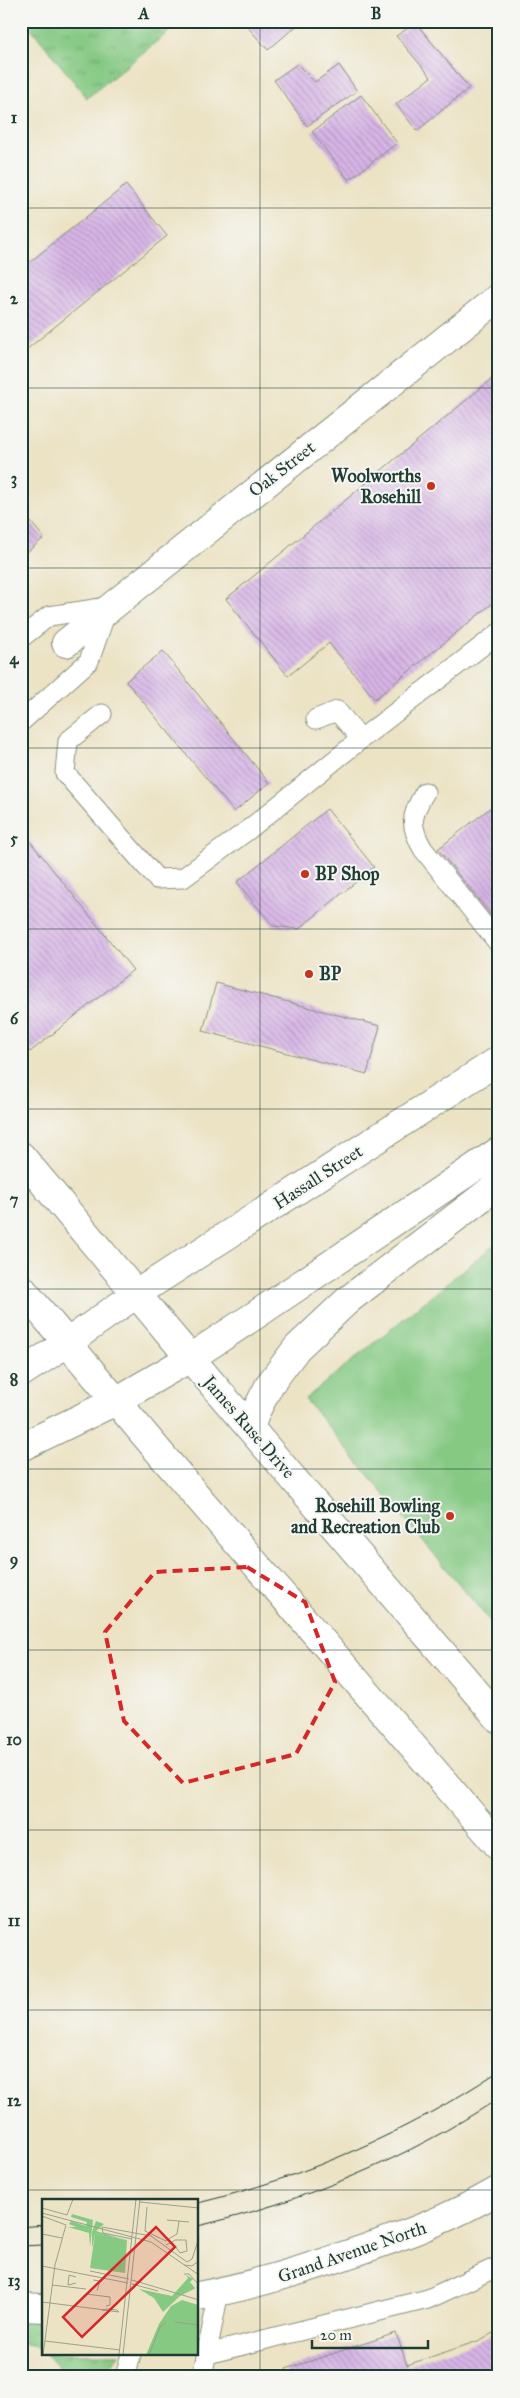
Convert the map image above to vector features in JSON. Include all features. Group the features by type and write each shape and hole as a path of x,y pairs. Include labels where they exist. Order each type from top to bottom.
{"main road":[{"name":"Oak Street","path":"66,643 108,607 499,297"},
{"name":"Hassall Street","path":"21,1373 136,1294 499,1060"},
{"path":"21,1447 116,1401 190,1358 499,1151"},
{"name":"James Ruse Drive","path":"21,1156 190,1358 499,1718"},
{"path":"250,1428 256,1411 270,1384 287,1358 297,1348 348,1300 499,1184"},
{"path":"21,1288 499,1846"},
{"name":"Grand Avenue North","path":"208,2294 310,2267 418,2231 461,2212 499,2190"},
{"path":"21,2308 42,2308"}],"lane":[{"path":"21,638 49,616 108,607 89,661 21,722"},
{"path":"102,714 68,741 65,773 157,879 182,878 248,830 361,739 499,633"},
{"path":"316,719 337,711 361,739"},
{"path":"425,792 415,808 413,824 416,837 499,944"},
{"path":"207,2354 428,2299 499,2266"},
{"path":"202,2377 207,2354 208,2294"},
{"path":"125,2377 130,2356"}],"highlighted area":[{"path":"247,1567 305,1602 335,1682 296,1754 183,1783 124,1721 105,1632 155,1572"}],"green space":[{"path":"25,21 182,21 87,98"},
{"name":"Rosehill Bowling and Recreation Club","path":"499,1241 499,1632 305,1399"},
{"path":"21,2316 42,2316 42,2351 31,2345 21,2343"},
{"path":"48,2356 117,2356 111,2364 92,2375 73,2375 63,2371"}],"building":[{"path":"248,21 302,21 268,50 245,24"},
{"path":"416,23 469,88 417,131 396,104 431,77 396,36"},
{"path":"297,64 315,82 339,65 357,91 307,126 274,80"},
{"path":"361,95 397,143 349,180 312,132"},
{"path":"126,185 167,236 21,354 21,269"},
{"name":"Woolworths Rosehill","path":"499,373 499,598 375,699 329,643 288,676 226,599"},
{"path":"30,521 44,538 21,557 21,529"},
{"path":"163,651 269,783 234,812 126,681"},
{"path":"490,808 499,819 499,925 438,849"},
{"name":"BP Shop","path":"327,809 374,867 299,929 273,926 237,882"},
{"path":"21,830 133,970 30,1052 21,1041"},
{"path":"216,983 380,1026 367,1074 203,1031"},
{"path":"499,2330 499,2377 288,2377 286,2369 396,2333 407,2365 478,2341"}],"tram line":[{"path":"199,2203 278,2180 354,2150 428,2114 499,2071"},
{"path":"199,2226 277,2204 354,2176 428,2140 499,2098"},
{"path":"21,2227 42,2225"},
{"path":"21,2246 42,2245"}],"place":[{"name":"Woolworths Rosehill","path":"431,486"},
{"name":"BP Shop","path":"305,874"},
{"name":"BP","path":"309,974"},
{"name":"Rosehill Bowling and Recreation Club","path":"450,1516"}]}
